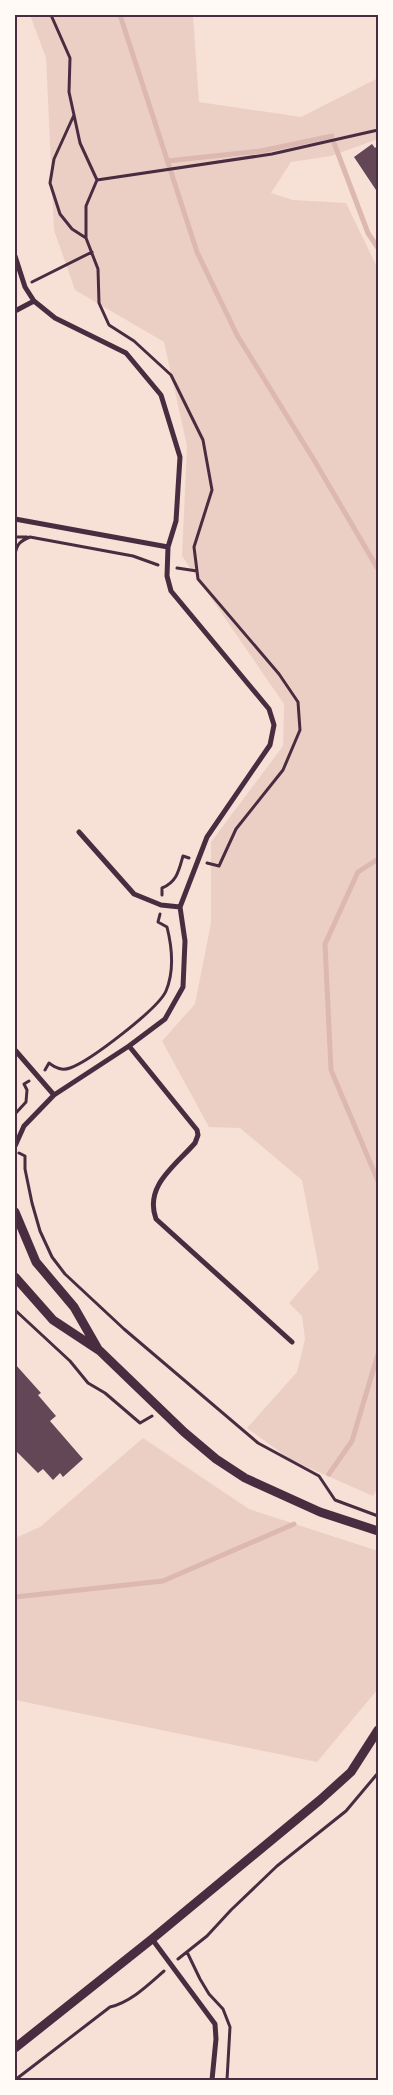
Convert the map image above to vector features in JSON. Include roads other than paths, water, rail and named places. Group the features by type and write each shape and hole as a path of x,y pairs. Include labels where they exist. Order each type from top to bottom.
{"street":[{"path":"15,256 25,287 34,301 56,318 126,353 162,395 180,457 176,521 168,547 167,576 170,591 269,709 274,726 270,745 207,837 180,907 185,941 182,987 165,1019 129,1046 54,1095 24,1126 15,1131"},
{"path":"15,311 34,301"},
{"path":"15,518 168,547"},
{"path":"79,832 134,894 161,905 180,907"},
{"path":"129,1046 197,1130 198,1135 195,1144 156,1186 152,1204 156,1219 292,1342"},
{"path":"15,1050 54,1095"},
{"path":"15,1146 24,1126"},
{"path":"15,1212 36,1262 74,1307 100,1351"},
{"path":"15,1277 52,1320 100,1351 160,1410 216,1459 245,1478 320,1512 378,1531"},
{"path":"15,2048 152,1939 351,1772 378,1730"},
{"path":"152,1939 215,2024 216,2039 212,2080"}],"waterway":[{"path":"120,15 197,252 237,335 378,569"},
{"path":"167,161 261,151 332,136"},
{"path":"334,143 368,233 378,248"},
{"path":"378,859 358,872 325,944 331,1070 378,1181"},
{"path":"329,1474 352,1441 378,1354"},
{"path":"15,1597 163,1581 294,1524"}]}
